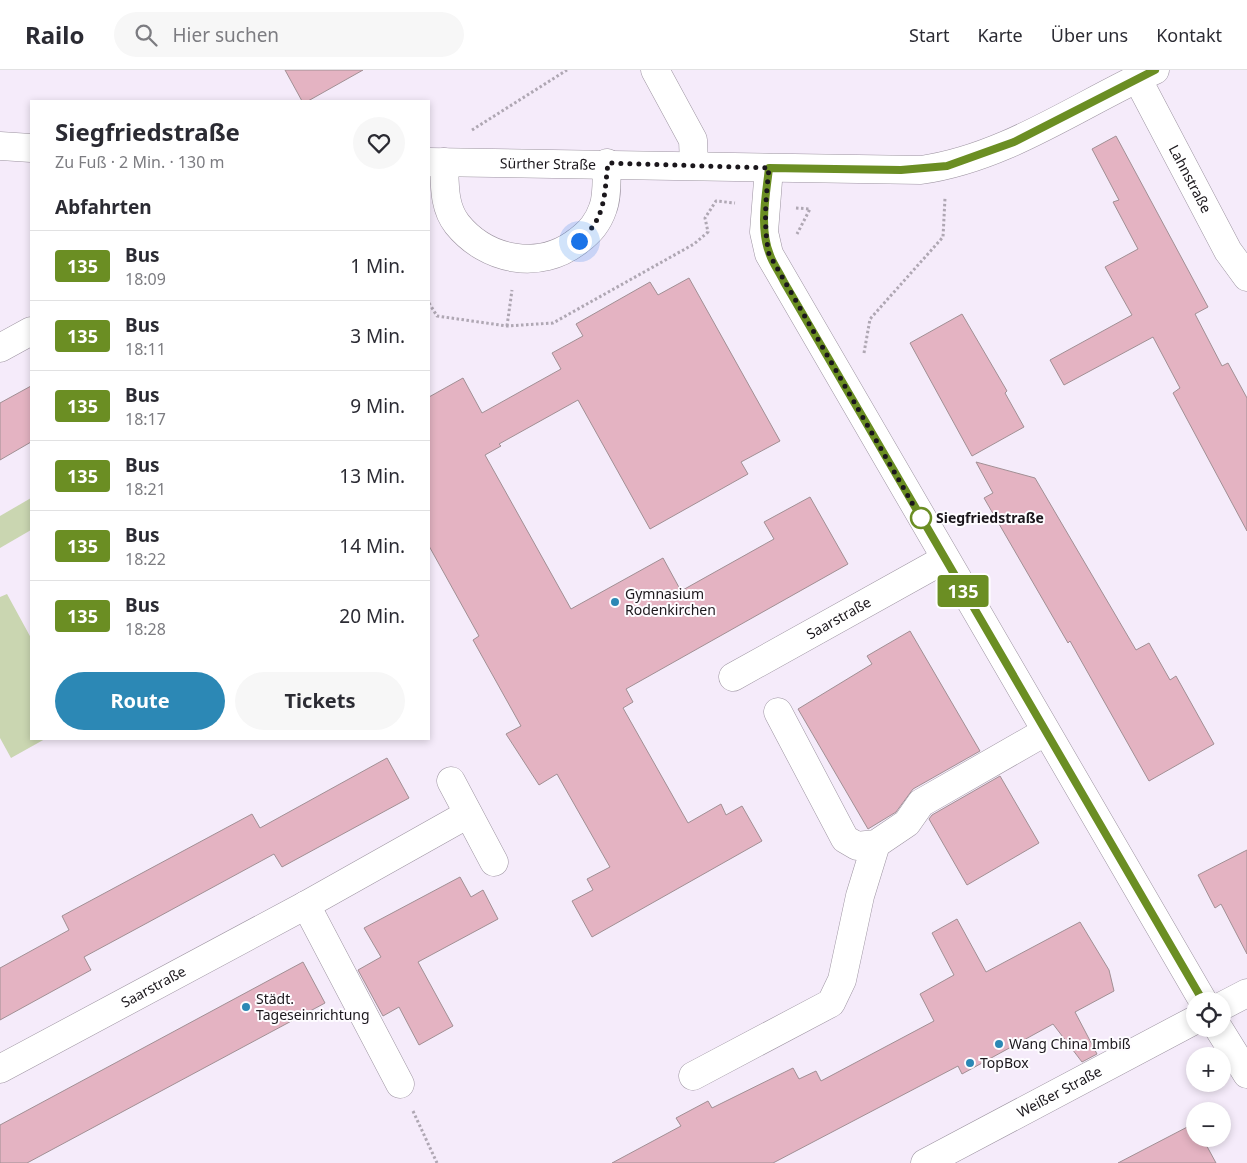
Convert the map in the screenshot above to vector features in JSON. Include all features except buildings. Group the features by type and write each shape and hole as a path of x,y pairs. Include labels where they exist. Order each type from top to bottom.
{"street":[{"path":"654,70 693,140 694,165"},
{"name":"Sürther Straße","path":"436,162 608,163 901,170 947,166 1014,142 1146,74"},
{"name":"Lahnstraße","path":"1146,74 1228,251 1247,277"},
{"path":"0,146 30,148"},
{"path":"436,162 445,199 456,223 475,241 497,254 517,259 544,258 566,251 592,231 604,208 608,163"},
{"path":"769,168 764,232 769,254 1198,992"},
{"path":"0,348 30,332"},
{"name":"Saarstraße","path":"733,676 945,559"},
{"path":"778,712 845,839 857,846 876,844 908,823 921,803 1046,732"},
{"path":"451,781 494,862"},
{"name":"Saarstraße","path":"0,1069 306,905 468,814"},
{"path":"692,1076 831,1003 842,980 860,896 876,844"},
{"path":"306,905 400,1084"},
{"path":"1231,1001 1247,993"},
{"name":"Weißer Straße","path":"925,1163 1186,1025"},
{"path":"1224,1037 1247,1074"}],"path":[{"path":"469,131 567,70"},
{"path":"858,351 863,359 870,319 943,237 947,166"},
{"path":"430,305 436,316 507,326 553,323 694,244 708,232 705,218 716,201 810,209 797,232 798,240"},
{"path":"507,326 517,259"},
{"path":"400,1084 437,1163"}],"green space":[{"path":"30,499 30,531 0,548 0,516"},
{"path":"7,594 30,636 30,740 43,740 11,758 0,738 0,597"}],"bus line":[{"name":"135","path":"1155,70 1014,142 947,166 921,170 769,168 764,232 769,254 784,282 1197,992"}],"place":[{"name":"Siegfriedstraße","path":"921,518"},
{"name":"Gymnasium Rodenkirchen","path":"615,602"},
{"name":"Städt. Tageseinrichtung","path":"246,1007"},
{"name":"Wang China Imbiß","path":"999,1044"},
{"name":"TopBox","path":"970,1063"}],"route":[{"path":"579,241 592,231 604,208 608,163 769,168 764,232 769,254 923,522 921,518"}]}
